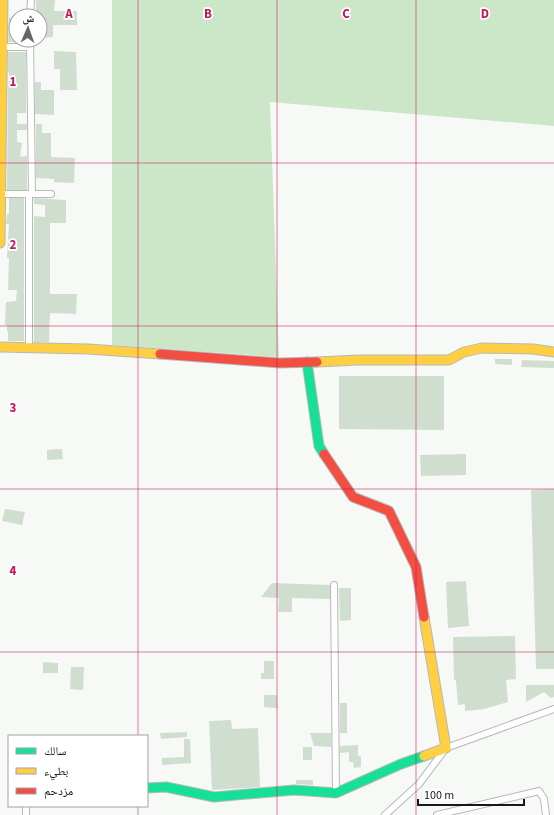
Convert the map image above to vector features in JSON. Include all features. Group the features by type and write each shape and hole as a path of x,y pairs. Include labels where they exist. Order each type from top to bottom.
{"street":[{"path":"0,243 2,0"},
{"path":"29,48 29,347"},
{"path":"0,194 51,194"},
{"path":"0,347 103,350 280,363 358,360 449,360 464,352 482,348 554,352"},
{"path":"307,362 319,446 352,497 388,511 416,567 446,748 419,784 385,815"},
{"path":"334,585 336,793"},
{"path":"148,788 166,787 214,797 294,790 336,793 401,764 554,709"},
{"path":"437,815 539,791 544,799 546,815"}],"green space":[{"path":"112,0 554,0 554,126 270,102 279,357 112,345"}],"building":[{"path":"36,0 55,0 54,11 77,11 77,25 53,25 53,37 48,37 48,8 36,8"},
{"path":"54,51 76,52 77,90 60,90 60,69 54,69"},
{"path":"8,52 26,52 26,113 17,113 17,124 27,124 27,130 17,130 17,142 22,143 20,157 27,156 27,190 7,190"},
{"path":"35,82 41,82 41,90 54,90 54,115 35,114"},
{"path":"36,124 42,124 42,133 51,133 51,157 75,158 74,183 54,182 54,179 36,178"},
{"path":"9,198 24,198 24,341 8,341 7,325 5,325 6,302 16,301 17,290 8,290 9,258 7,258 9,224 6,224 7,214 9,214"},
{"path":"34,198 66,200 66,223 50,223 50,294 77,294 76,314 50,313 49,342 34,342 34,216 45,217 45,205 34,204"},
{"path":"495,359 512,359 512,365 495,364"},
{"path":"522,360 554,361 554,368 521,367"},
{"path":"339,376 444,376 444,430 339,429"},
{"path":"62,449 63,459 47,460 47,450"},
{"path":"466,454 466,475 421,476 420,455"},
{"path":"554,489 554,669 536,669 531,490"},
{"path":"5,509 25,512 22,525 2,521"},
{"path":"466,581 469,626 448,628 446,582"},
{"path":"272,583 330,585 330,599 292,598 292,612 278,612 279,598 261,597"},
{"path":"339,588 351,588 351,620 340,621"},
{"path":"515,636 516,679 506,680 508,702 484,709 465,711 465,704 458,705 456,680 454,680 453,637"},
{"path":"264,661 274,661 274,679 261,679 261,673 264,673"},
{"path":"43,662 58,663 58,673 43,673"},
{"path":"71,667 84,667 83,690 70,689"},
{"path":"526,685 554,685 554,697 551,698 544,692 526,702"},
{"path":"264,695 277,695 278,708 264,707"},
{"path":"340,703 347,703 347,733 340,733"},
{"path":"231,720 232,729 258,728 260,787 212,790 209,721"},
{"path":"187,732 187,737 161,739 160,733"},
{"path":"310,733 331,733 331,747 314,746"},
{"path":"184,739 190,739 191,763 162,765 162,758 184,757"},
{"path":"358,745 358,756 361,756 361,767 354,768 353,762 349,762 349,752 340,753 340,746"},
{"path":"303,747 312,747 312,760 303,760"},
{"path":"296,780 313,780 313,785 296,784"}],"traffic: fast":[{"path":"307,362 319,446 324,454"},
{"path":"148,788 166,787 214,797 294,790 336,793 401,764 424,756"}],"traffic: slow":[{"path":"0,243 3,0"},
{"path":"0,347 88,349 160,354"},
{"path":"317,362 358,360 449,360 464,352 482,348 533,349 554,352"},
{"path":"424,617 446,748 424,756"}],"traffic: jam":[{"path":"160,354 280,363 317,362"},
{"path":"324,454 353,497 389,511 416,567 424,617"}]}
